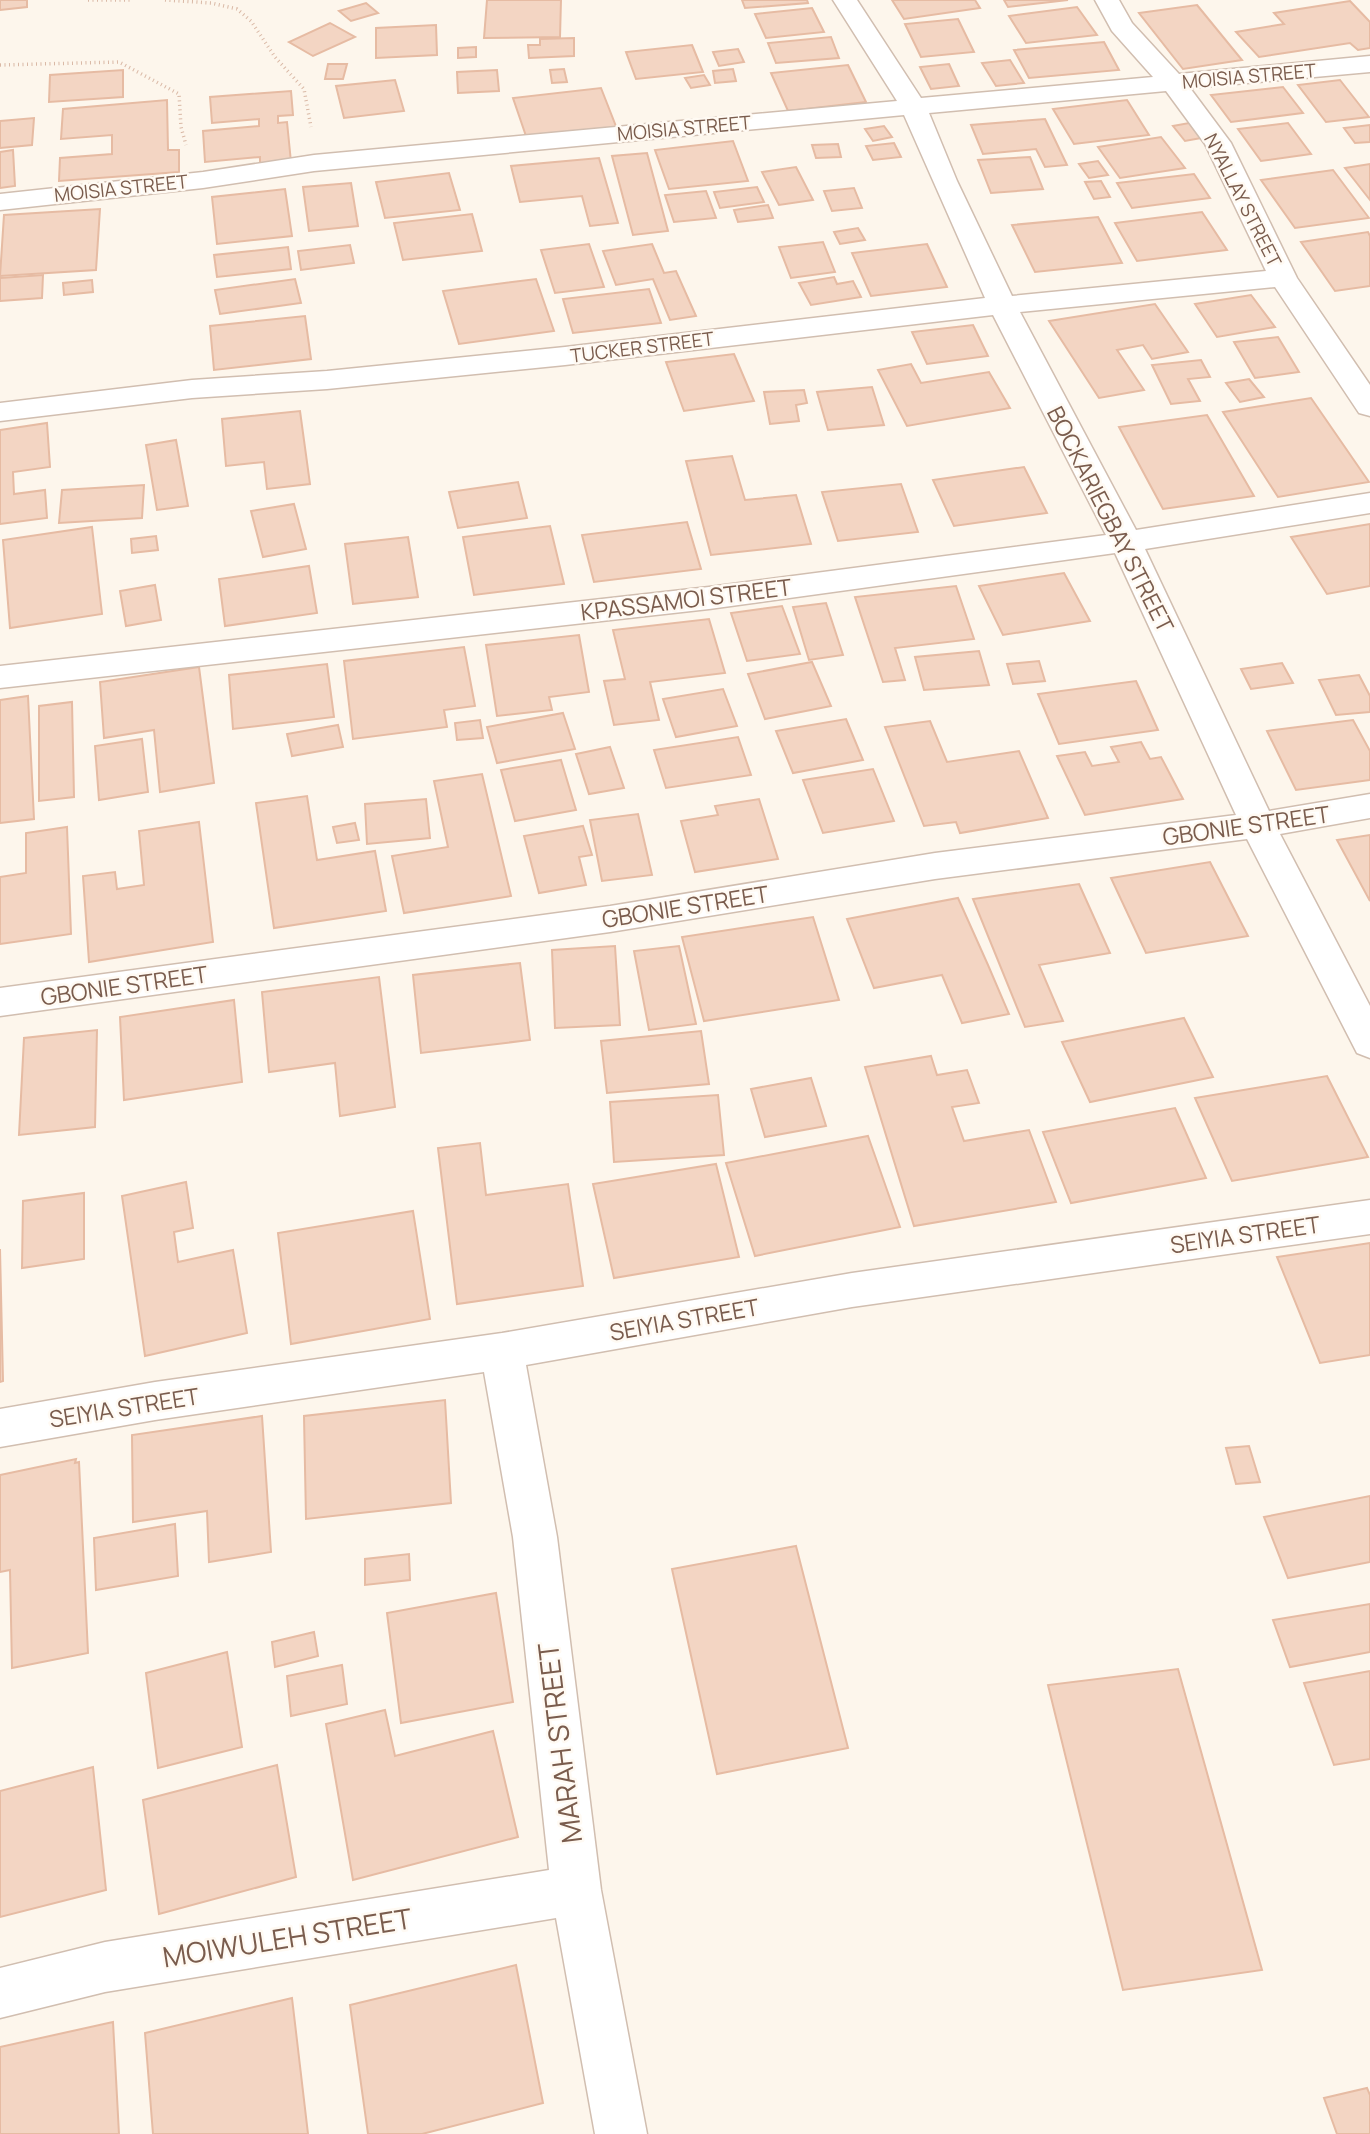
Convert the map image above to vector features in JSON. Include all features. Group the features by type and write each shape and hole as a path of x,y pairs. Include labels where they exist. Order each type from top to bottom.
{"street":[{"name":"BOCKARIEGBAY STREET","path":"845,0 913,106 944,181 1002,305 1126,542 1258,825 1370,1043"},
{"name":"NYALLAY STREET","path":"1107,0 1121,26 1173,83 1218,143 1283,278 1370,407"},
{"name":"MOISIA STREET","path":"0,202 203,180 314,163 1370,64"},
{"name":"TUCKER STREET","path":"0,412 192,389 327,380 565,356 1002,305 1283,278"},
{"name":"KPASSAMOI STREET","path":"0,677 709,598 1126,542 1370,503"},
{"name":"GBONIE STREET","path":"0,1002 610,919 935,866 1258,825 1370,806"},
{"name":"SEIYIA STREET","path":"0,1427 155,1401 502,1351 852,1290 1370,1217"},
{"name":"MARAH STREET","path":"502,1351 535,1537 576,1890 621,2134"},
{"name":"MOIWULEH STREET","path":"0,1993 105,1967 576,1890"}],"path":[{"path":"88,0 133,0"},
{"path":"165,0 211,3 237,9 251,21 275,57 304,89 310,116 314,163"},
{"path":"0,65 119,62 179,94 181,127 191,160 203,180"}],"building":[{"path":"0,0 27,0 27,7 0,10"},
{"path":"487,0 561,0 560,37 484,38"},
{"path":"742,0 807,0 808,3 745,8"},
{"path":"892,0 975,0 980,8 904,19"},
{"path":"1004,0 1068,0 1008,7"},
{"path":"1350,1 1370,22 1370,48 1358,50 1350,43 1259,57 1236,32 1284,24 1274,13"},
{"path":"366,3 378,13 351,21 339,11"},
{"path":"1197,5 1242,60 1183,69 1139,13"},
{"path":"1077,7 1097,35 1026,43 1009,16"},
{"path":"812,8 824,32 766,38 755,14"},
{"path":"958,19 974,52 921,57 905,24"},
{"path":"330,23 355,37 313,56 289,42"},
{"path":"436,25 437,55 376,58 376,28"},
{"path":"831,37 839,58 776,63 768,43"},
{"path":"574,38 574,56 529,58 528,45 540,45 540,39"},
{"path":"1104,42 1119,70 1029,78 1014,50"},
{"path":"692,45 703,72 636,79 626,52"},
{"path":"476,47 476,57 458,58 458,48"},
{"path":"738,49 744,62 719,66 713,52"},
{"path":"1010,60 1024,83 996,86 982,63"},
{"path":"328,64 347,64 343,79 325,79"},
{"path":"949,64 959,86 931,89 920,67"},
{"path":"848,65 866,102 788,111 771,73"},
{"path":"564,69 567,82 552,83 550,70"},
{"path":"733,69 736,81 715,83 713,71"},
{"path":"123,70 123,97 49,102 50,75"},
{"path":"497,70 499,91 458,93 457,72"},
{"path":"704,75 710,85 691,88 685,78"},
{"path":"395,80 404,111 344,118 336,86"},
{"path":"1340,80 1369,117 1326,122 1298,85"},
{"path":"1283,87 1303,113 1231,122 1211,95"},
{"path":"601,88 617,129 527,139 513,98"},
{"path":"291,91 293,115 278,116 278,123 287,122 291,162 260,165 260,157 205,162 203,131 259,126 259,119 212,123 210,97"},
{"path":"167,100 168,150 179,150 179,172 59,181 60,158 112,154 112,135 61,139 63,109"},
{"path":"1127,100 1149,135 1074,144 1053,109"},
{"path":"34,118 32,145 0,148 0,121"},
{"path":"1045,119 1067,165 1045,167 1036,149 983,154 971,125"},
{"path":"1189,123 1201,138 1185,141 1173,126"},
{"path":"1288,123 1311,154 1261,161 1238,129"},
{"path":"1370,125 1370,142 1355,143 1344,128"},
{"path":"884,126 892,137 873,141 865,129"},
{"path":"1161,137 1185,168 1120,178 1098,147"},
{"path":"733,141 748,181 669,189 655,150"},
{"path":"894,143 901,157 873,160 866,146"},
{"path":"838,144 841,157 816,158 812,145"},
{"path":"13,150 15,186 0,188 0,152"},
{"path":"647,153 668,231 633,235 612,156"},
{"path":"1030,157 1043,189 991,193 978,160"},
{"path":"599,158 618,223 590,226 582,196 520,202 511,166"},
{"path":"1098,161 1108,175 1089,178 1079,164"},
{"path":"1370,164 1370,200 1345,168"},
{"path":"796,167 813,200 779,205 762,172"},
{"path":"1333,170 1369,218 1295,228 1261,180"},
{"path":"449,173 460,210 385,218 376,182"},
{"path":"1194,174 1210,198 1132,208 1117,183"},
{"path":"1101,181 1110,197 1094,199 1085,182"},
{"path":"351,183 358,226 309,231 303,187"},
{"path":"757,187 764,202 720,208 714,192"},
{"path":"854,188 862,208 832,211 824,191"},
{"path":"285,189 292,236 217,244 212,197"},
{"path":"706,191 716,218 674,222 665,195"},
{"path":"768,205 773,218 738,222 734,210"},
{"path":"100,209 96,270 0,276 4,215"},
{"path":"1202,212 1227,250 1137,261 1115,223"},
{"path":"472,214 482,251 403,260 394,223"},
{"path":"1098,217 1122,263 1035,272 1012,225"},
{"path":"858,228 865,240 840,244 834,232"},
{"path":"1368,232 1370,286 1335,291 1301,242"},
{"path":"823,242 835,272 791,278 779,247"},
{"path":"589,244 604,287 555,293 541,250"},
{"path":"652,244 664,273 676,271 696,316 670,320 653,279 616,285 603,251"},
{"path":"927,244 947,287 871,296 852,253"},
{"path":"350,245 354,263 301,270 298,251"},
{"path":"288,247 291,269 217,277 214,255"},
{"path":"43,275 42,298 0,301 0,278"},
{"path":"834,277 837,284 853,281 861,297 811,305 799,283"},
{"path":"295,279 301,303 220,314 215,290"},
{"path":"536,279 554,331 459,344 443,291"},
{"path":"92,280 93,292 64,295 63,283"},
{"path":"649,289 661,323 573,333 563,299"},
{"path":"1251,295 1275,327 1217,337 1195,304"},
{"path":"1155,304 1188,352 1152,359 1143,345 1117,350 1144,390 1099,398 1049,321"},
{"path":"305,316 311,359 214,370 210,326"},
{"path":"973,325 988,356 927,364 912,332"},
{"path":"1278,337 1299,372 1255,378 1234,342"},
{"path":"734,354 754,401 684,411 666,362"},
{"path":"1201,360 1210,377 1188,379 1200,401 1171,404 1152,365"},
{"path":"911,364 921,383 989,372 1010,408 907,426 878,370"},
{"path":"1249,379 1264,397 1240,402 1226,383"},
{"path":"872,387 884,425 828,430 817,392"},
{"path":"804,390 807,403 796,405 799,421 770,424 764,392"},
{"path":"1311,398 1369,482 1278,497 1223,412"},
{"path":"300,411 310,484 267,489 264,462 226,466 222,419"},
{"path":"1207,415 1254,496 1163,509 1119,427"},
{"path":"47,423 50,467 13,472 14,494 45,490 47,518 0,524 0,430"},
{"path":"176,440 188,506 157,510 146,445"},
{"path":"732,456 745,500 796,495 811,544 711,555 686,461"},
{"path":"1024,467 1047,513 954,526 933,480"},
{"path":"518,482 527,518 458,528 449,492"},
{"path":"901,484 918,532 838,541 822,492"},
{"path":"144,485 142,518 59,523 62,490"},
{"path":"294,504 306,549 263,557 251,511"},
{"path":"687,522 701,569 594,582 582,535"},
{"path":"1370,524 1370,586 1327,594 1291,537"},
{"path":"550,526 564,584 474,595 463,537"},
{"path":"92,527 102,614 10,628 3,540"},
{"path":"156,536 158,550 132,553 131,539"},
{"path":"408,537 418,597 353,604 345,544"},
{"path":"309,566 317,613 225,626 219,579"},
{"path":"1064,573 1090,621 1003,635 979,586"},
{"path":"155,585 161,620 126,626 120,591"},
{"path":"956,586 974,639 895,648 905,680 883,682 855,597"},
{"path":"826,603 843,655 809,660 793,607"},
{"path":"782,606 800,654 747,661 731,613"},
{"path":"709,619 725,673 650,682 659,720 614,725 604,681 625,679 613,630"},
{"path":"579,635 589,692 549,697 552,710 497,716 486,645"},
{"path":"464,647 475,706 444,710 447,727 353,739 344,661"},
{"path":"979,651 989,685 924,690 915,657"},
{"path":"1039,661 1045,681 1013,684 1007,664"},
{"path":"812,662 831,706 765,719 748,674"},
{"path":"1282,663 1293,683 1251,689 1241,669"},
{"path":"327,664 334,717 233,729 229,675"},
{"path":"199,667 214,783 160,792 154,730 104,738 100,682"},
{"path":"1359,675 1370,696 1370,712 1336,715 1319,680"},
{"path":"1136,681 1158,730 1059,744 1038,694"},
{"path":"723,689 737,726 676,737 663,699"},
{"path":"28,696 34,819 0,823 0,700"},
{"path":"72,702 74,797 39,801 39,706"},
{"path":"563,713 575,749 497,763 487,727"},
{"path":"846,719 863,760 793,773 776,731"},
{"path":"480,720 483,738 457,740 455,723"},
{"path":"1353,720 1370,751 1370,780 1296,790 1267,731"},
{"path":"930,721 947,762 1019,751 1048,818 960,833 956,822 924,826 885,727"},
{"path":"338,725 343,747 292,756 287,734"},
{"path":"738,737 751,775 666,788 654,750"},
{"path":"142,739 148,792 99,800 95,746"},
{"path":"1141,742 1150,759 1161,757 1183,799 1085,815 1057,756 1085,752 1092,766 1119,762 1111,747"},
{"path":"610,747 624,788 589,794 576,754"},
{"path":"561,760 576,810 515,821 501,770"},
{"path":"873,769 894,821 823,833 803,780"},
{"path":"482,774 511,896 404,913 392,856 448,847 434,781"},
{"path":"307,796 317,860 375,851 386,911 274,928 256,803"},
{"path":"426,799 430,838 367,844 365,804"},
{"path":"759,799 778,859 695,872 681,821 718,815 715,806"},
{"path":"638,814 652,875 602,881 590,820"},
{"path":"199,822 213,942 89,962 83,876 115,872 117,889 144,885 139,831"},
{"path":"355,823 359,840 337,843 333,827"},
{"path":"583,826 592,855 579,857 586,885 539,893 524,836"},
{"path":"67,827 71,934 0,944 0,877 26,873 26,833"},
{"path":"1370,835 1370,901 1337,840"},
{"path":"1210,862 1248,936 1146,953 1111,878"},
{"path":"1079,884 1110,953 1039,965 1063,1021 1025,1027 973,899"},
{"path":"958,898 1009,1014 962,1023 942,975 874,988 847,919"},
{"path":"813,917 839,1000 704,1021 682,937"},
{"path":"615,946 620,1025 555,1028 552,950"},
{"path":"679,946 696,1024 649,1030 634,951"},
{"path":"520,963 530,1040 421,1053 413,975"},
{"path":"379,977 395,1107 340,1116 335,1063 269,1072 262,992"},
{"path":"234,1000 242,1082 124,1100 120,1017"},
{"path":"1184,1018 1213,1077 1090,1102 1062,1042"},
{"path":"97,1030 95,1127 19,1135 24,1038"},
{"path":"701,1031 709,1084 607,1093 601,1041"},
{"path":"931,1056 937,1075 967,1070 979,1103 952,1107 964,1141 1029,1130 1056,1202 914,1226 865,1067"},
{"path":"1327,1076 1368,1157 1232,1181 1195,1098"},
{"path":"811,1078 826,1126 765,1137 751,1089"},
{"path":"718,1095 724,1155 614,1162 610,1102"},
{"path":"1175,1108 1206,1178 1071,1203 1043,1132"},
{"path":"868,1136 900,1227 755,1256 726,1163"},
{"path":"480,1143 486,1195 568,1184 583,1286 457,1304 438,1148"},
{"path":"716,1164 739,1257 614,1278 593,1184"},
{"path":"186,1182 193,1228 174,1232 178,1262 233,1250 247,1333 145,1356 122,1196"},
{"path":"84,1193 84,1259 22,1268 23,1201"},
{"path":"413,1211 430,1319 291,1344 278,1233"},
{"path":"1370,1243 1370,1355 1320,1363 1277,1257"},
{"path":"0,1249 3,1381 0,1382"},
{"path":"445,1400 451,1503 306,1519 304,1416"},
{"path":"262,1416 271,1552 209,1562 207,1511 133,1522 132,1435"},
{"path":"1249,1446 1260,1482 1236,1484 1226,1448"},
{"path":"76,1459 75,1463 79,1462 88,1653 12,1668 10,1570 0,1572 0,1475"},
{"path":"1370,1496 1370,1562 1288,1578 1264,1517"},
{"path":"175,1524 178,1576 96,1590 94,1538"},
{"path":"796,1546 848,1748 717,1774 672,1569"},
{"path":"409,1554 410,1580 365,1585 365,1559"},
{"path":"496,1593 513,1702 401,1723 387,1613"},
{"path":"1370,1604 1370,1652 1290,1667 1273,1620"},
{"path":"314,1632 318,1656 275,1667 272,1642"},
{"path":"227,1652 242,1747 158,1768 146,1673"},
{"path":"342,1665 347,1704 291,1716 287,1676"},
{"path":"1178,1669 1262,1970 1123,1990 1048,1685"},
{"path":"1370,1671 1370,1759 1334,1765 1304,1683"},
{"path":"385,1710 395,1756 493,1731 518,1837 353,1880 326,1724"},
{"path":"277,1765 296,1877 159,1914 143,1800"},
{"path":"93,1767 106,1890 0,1917 0,1791"},
{"path":"516,1965 543,2103 422,2134 368,2134 350,2005"},
{"path":"292,1998 308,2134 153,2134 145,2033"},
{"path":"113,2022 119,2134 0,2134 0,2047"},
{"path":"1367,2088 1370,2095 1370,2134 1337,2134 1324,2098"}]}
